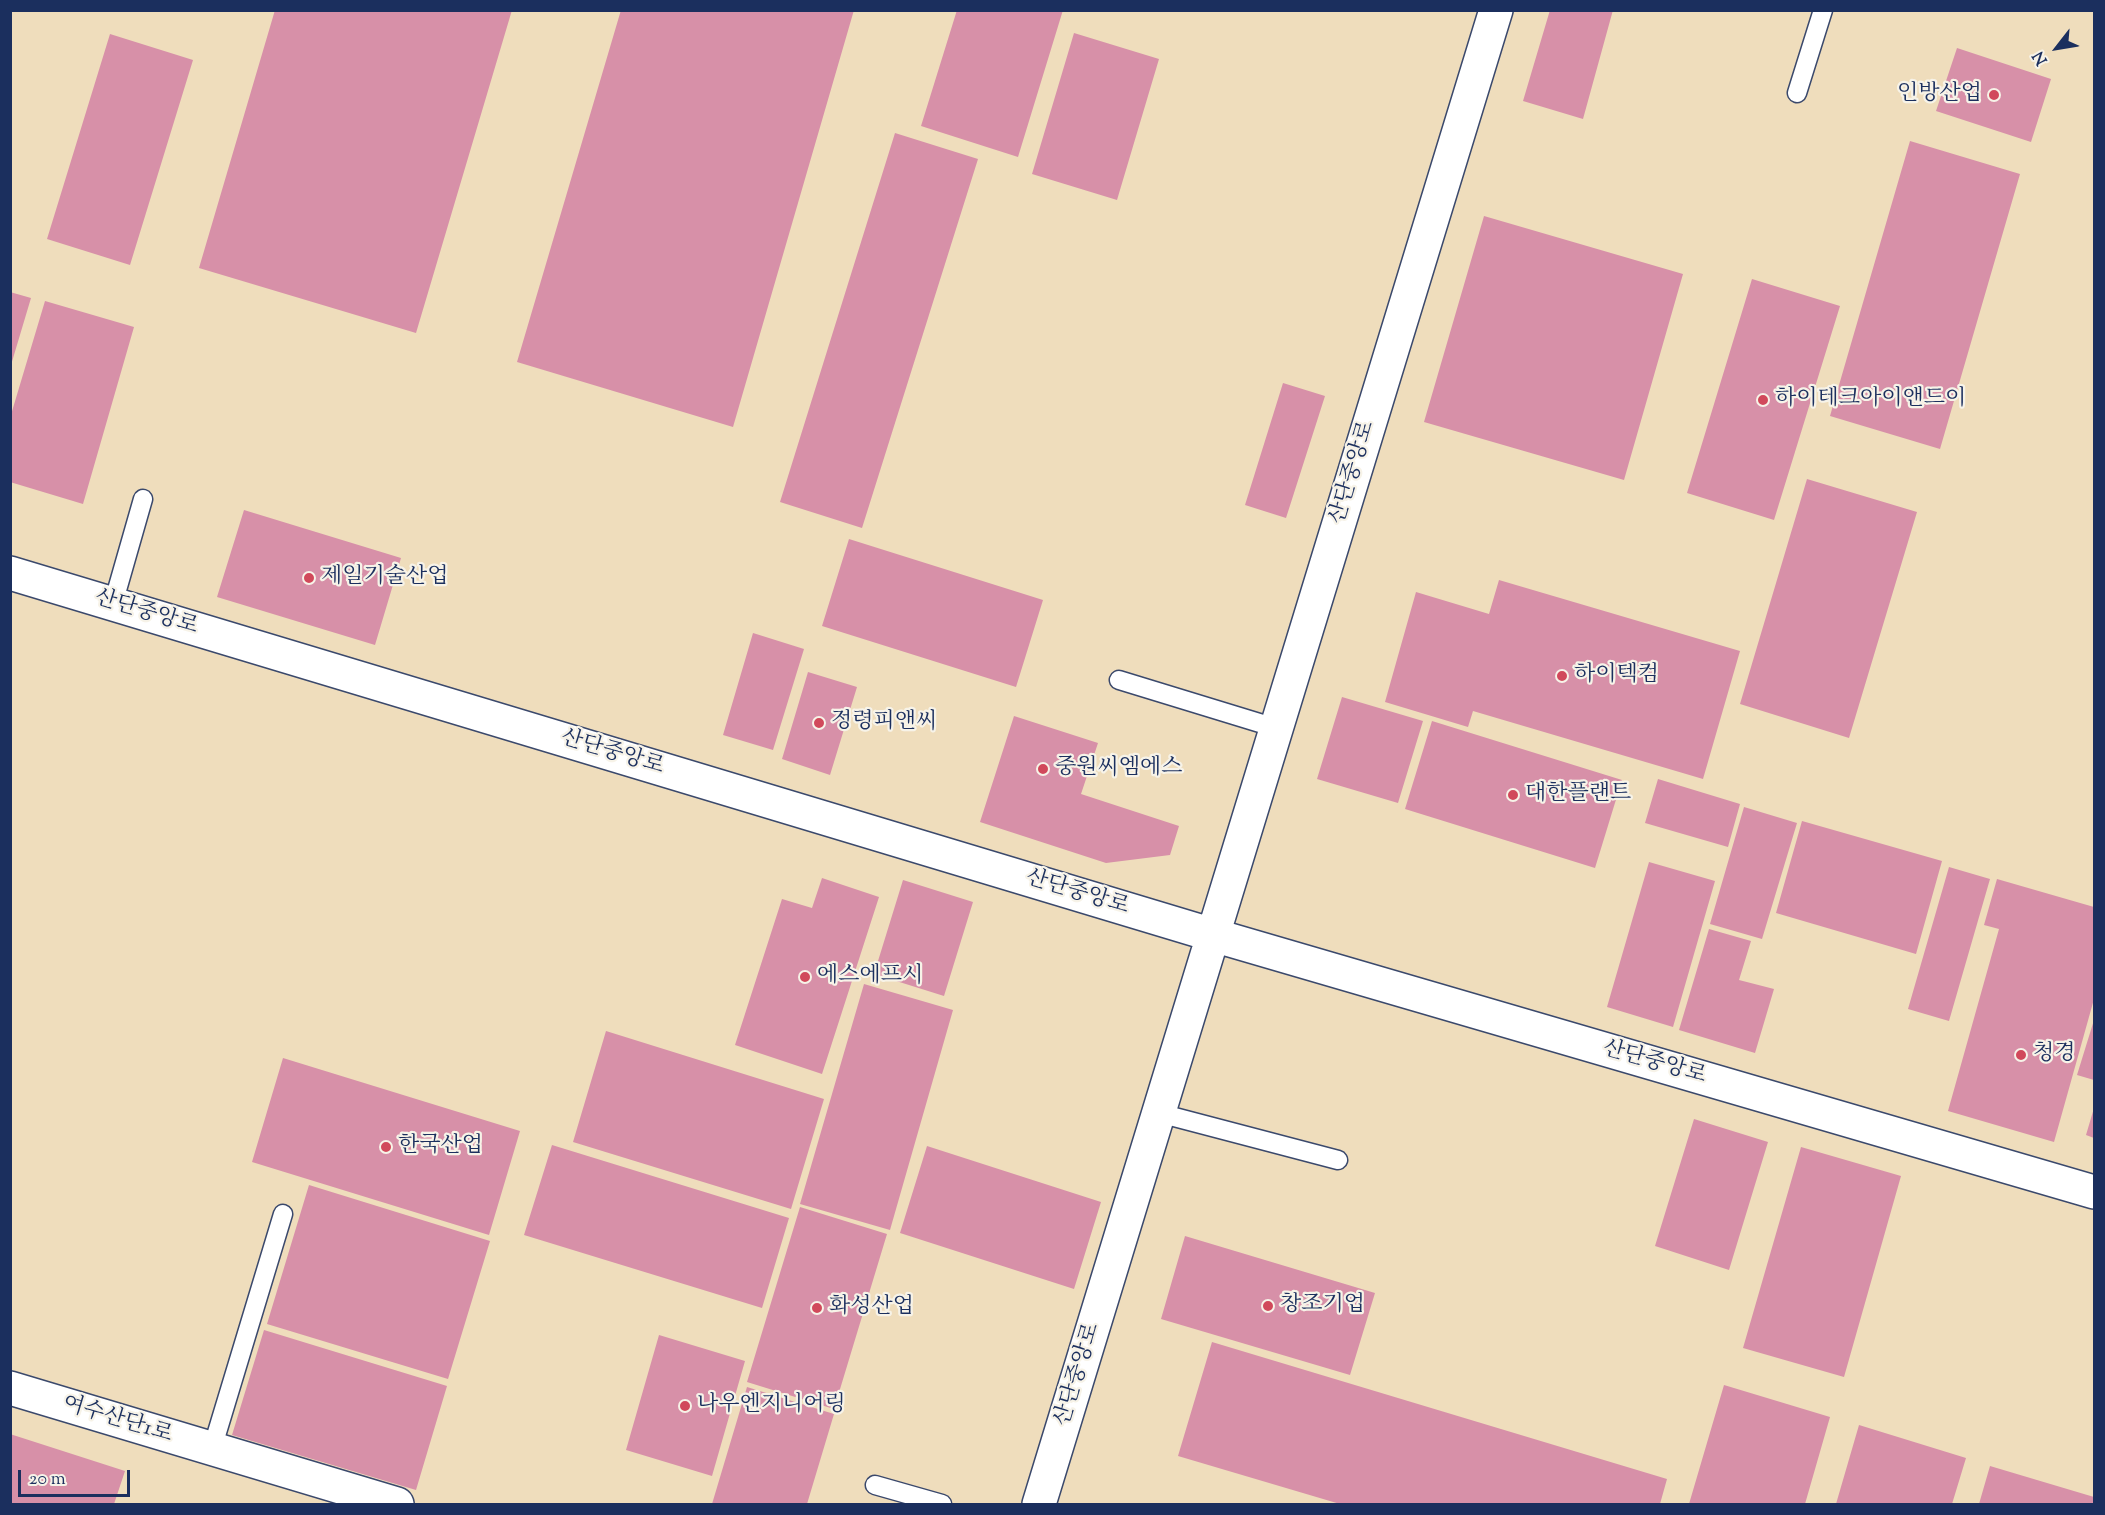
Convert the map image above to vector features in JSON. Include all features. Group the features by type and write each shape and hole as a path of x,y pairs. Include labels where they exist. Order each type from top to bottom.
{"street":[{"name":"산단중앙로","path":"1039,1504 1496,10"},
{"name":"산단중앙로","path":"10,573 1213,935 2094,1192"},
{"name":"여수산단1로","path":"10,1388 397,1504"}],"lane":[{"path":"1797,93 1822,10"},
{"path":"113,604 143,499"},
{"path":"1119,680 1276,728"},
{"path":"1159,1113 1338,1160"},
{"path":"212,1449 283,1214"},
{"path":"875,1485 942,1504"}],"building":[{"path":"275,10 512,10 416,333 199,268"},
{"path":"621,10 854,10 733,427 517,362"},
{"path":"957,10 1063,10 1018,157 921,126"},
{"path":"1550,10 1613,10 1583,119 1523,101"},
{"path":"1074,33 1159,59 1117,200 1032,174"},
{"path":"110,34 193,60 130,265 47,239"},
{"name":"인방산업","path":"1957,48 2051,79 2031,142 1936,111"},
{"path":"895,133 978,159 862,528 780,502"},
{"path":"1910,141 2020,174 1940,449 1830,416"},
{"path":"1484,216 1683,274 1624,480 1424,422"},
{"name":"하이테크아이앤드이","path":"1752,279 1840,306 1774,520 1687,493"},
{"path":"10,292 31,298 11,365 10,365"},
{"path":"45,301 134,327 83,504 10,482 10,418"},
{"path":"1283,383 1325,396 1286,518 1245,505"},
{"path":"1807,479 1917,512 1849,738 1740,704"},
{"name":"제일기술산업","path":"244,510 401,558 375,645 217,597"},
{"path":"849,539 1043,600 1016,687 822,626"},
{"name":"하이텍컴","path":"1499,580 1740,651 1703,779 1473,711 1468,727 1385,702 1416,592 1489,614"},
{"path":"753,633 804,649 773,750 723,735"},
{"name":"정령피앤씨","path":"808,672 857,687 830,775 782,759"},
{"path":"1342,697 1423,721 1398,803 1317,779"},
{"name":"중원씨엠에스","path":"1014,716 1098,743 1081,794 1179,826 1170,855 1106,863 980,822"},
{"name":"대한플랜트","path":"1432,721 1622,780 1595,868 1405,809"},
{"path":"1658,779 1740,804 1728,847 1645,823"},
{"path":"1744,807 1797,823 1762,939 1710,924"},
{"path":"1802,821 1942,861 1916,954 1776,913"},
{"path":"1649,862 1715,881 1673,1027 1607,1007"},
{"path":"1949,867 1990,879 1949,1021 1908,1009"},
{"name":"에스에프시","path":"822,878 879,897 822,1074 735,1045 782,899 812,908"},
{"name":"청경","path":"1997,879 2094,907 2094,999 2054,1142 1948,1111 1999,929 1984,925"},
{"path":"903,880 973,902 944,996 874,974"},
{"path":"1709,929 1751,941 1739,980 1774,989 1755,1053 1679,1030"},
{"path":"864,984 953,1010 890,1230 800,1204"},
{"path":"2094,1020 2094,1080 2077,1075"},
{"path":"606,1031 824,1099 791,1209 573,1142"},
{"name":"한국산업","path":"283,1058 520,1131 489,1235 252,1162"},
{"path":"2094,1108 2094,1138 2086,1135"},
{"path":"1694,1119 1768,1142 1729,1270 1655,1246"},
{"path":"552,1145 789,1218 762,1308 524,1235"},
{"path":"927,1146 1101,1202 1074,1289 900,1233"},
{"path":"1801,1147 1901,1176 1844,1377 1743,1348"},
{"path":"309,1185 490,1241 448,1379 267,1324"},
{"name":"화성산업","path":"800,1207 887,1234 834,1409 747,1382"},
{"name":"창조기업","path":"1185,1236 1375,1293 1350,1375 1161,1319"},
{"path":"264,1330 447,1386 416,1490 232,1435"},
{"name":"나우엔지니어링","path":"659,1335 745,1361 712,1476 626,1450"},
{"path":"1212,1342 1667,1479 1660,1504 1340,1504 1178,1456"},
{"path":"1724,1385 1830,1417 1805,1504 1689,1504"},
{"path":"747,1387 834,1414 807,1504 712,1504"},
{"path":"1859,1425 1966,1458 1952,1504 1836,1504"},
{"path":"10,1434 125,1471 114,1504 10,1504"},
{"path":"1990,1466 2094,1497 2094,1504 1979,1504"}],"place":[{"name":"인방산업","path":"1994,95"},
{"name":"하이테크아이앤드이","path":"1763,400"},
{"name":"제일기술산업","path":"309,578"},
{"name":"하이텍컴","path":"1562,676"},
{"name":"정령피앤씨","path":"819,723"},
{"name":"중원씨엠에스","path":"1043,769"},
{"name":"대한플랜트","path":"1513,795"},
{"name":"에스에프시","path":"805,977"},
{"name":"청경","path":"2021,1055"},
{"name":"한국산업","path":"386,1147"},
{"name":"창조기업","path":"1268,1306"},
{"name":"화성산업","path":"817,1308"},
{"name":"나우엔지니어링","path":"685,1406"}]}
